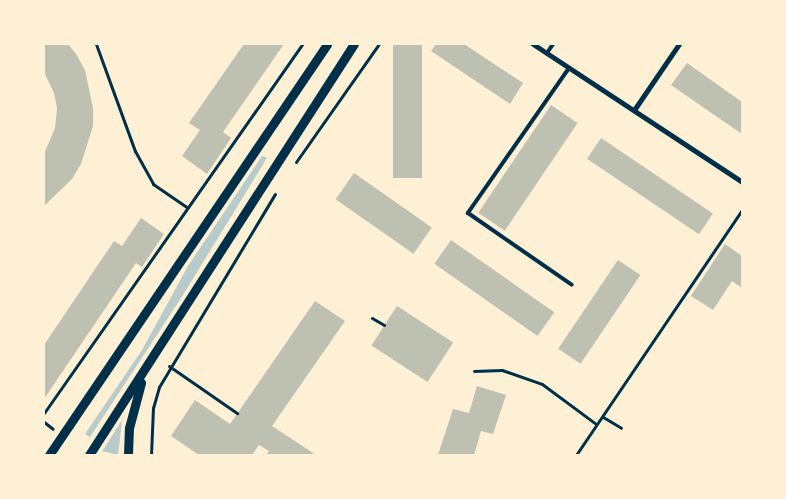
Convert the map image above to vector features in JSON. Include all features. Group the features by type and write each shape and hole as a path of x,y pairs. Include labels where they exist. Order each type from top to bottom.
{"street":[{"path":"49,455 327,44"},
{"path":"89,455 144,374 280,155 354,44"},
{"path":"533,44 742,182"},
{"path":"634,110 678,44"},
{"path":"128,455 129,428 144,374"}],"lane":[{"path":"547,53 553,44"},
{"path":"569,68 468,213 572,285"}],"path":[{"path":"96,44 134,151 153,184 188,208"},
{"path":"44,413 302,44"},
{"path":"293,165 379,44"},
{"path":"152,455 153,408 169,366 278,189"},
{"path":"576,455 742,210"},
{"path":"372,318 384,325"},
{"path":"169,366 237,413"},
{"path":"474,370 502,370 542,384 596,424"},
{"path":"603,417 621,428"}],"shaded area":[{"path":"262,156 267,158 183,295 90,437 85,434 142,350 188,266"},
{"path":"122,420 118,455 102,451 105,447"}],"building":[{"path":"44,44 68,44 76,54 85,70 93,108 93,126 81,164 72,179 44,206 44,154 55,128 57,108 54,93 44,72"},
{"path":"244,44 284,44 223,132 231,138 207,174 182,156 200,130 189,123"},
{"path":"393,44 422,44 422,178 393,178"},
{"path":"436,44 464,44 523,83 510,104 431,51"},
{"path":"687,63 742,102 742,134 671,85"},
{"path":"551,105 578,123 505,231 478,213"},
{"path":"601,138 713,213 699,234 587,159"},
{"path":"354,173 432,227 413,254 336,199"},
{"path":"141,218 164,234 142,267 136,263 44,399 44,345 114,241 122,246"},
{"path":"451,240 554,312 538,336 434,264"},
{"path":"725,244 742,256 742,288 732,281 713,310 691,296"},
{"path":"618,260 640,275 581,364 558,349"},
{"path":"315,301 345,321 272,426 316,455 266,455 269,451 259,445 252,455 199,455 171,436 195,400 230,424"},
{"path":"397,306 453,342 428,382 371,345"},
{"path":"477,386 506,395 493,434 481,431 474,455 438,455 453,409 469,413"}]}
